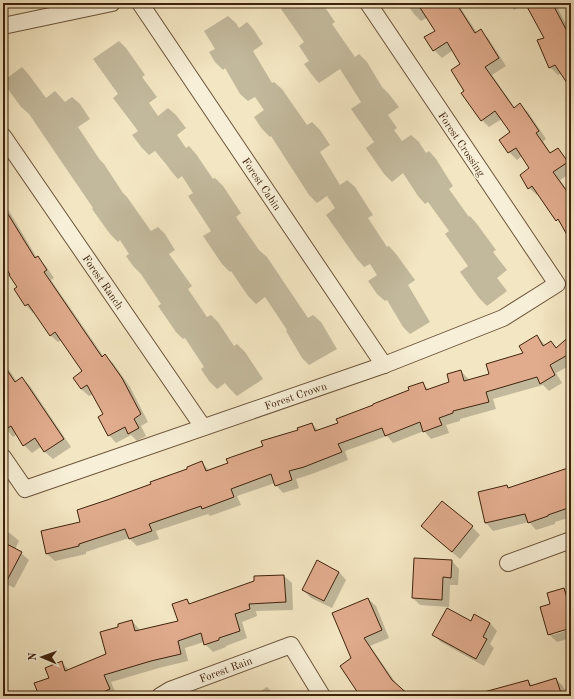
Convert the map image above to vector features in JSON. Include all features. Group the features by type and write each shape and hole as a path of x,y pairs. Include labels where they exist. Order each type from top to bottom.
{"street":[{"path":"3,26 112,3"},
{"name":"Forest Cabin","path":"140,3 384,366"},
{"name":"Forest Crossing","path":"368,3 557,284"},
{"name":"Forest Ranch","path":"3,136 203,427"},
{"name":"Forest Crown","path":"3,457 25,489 384,366 502,318 557,284"},
{"path":"508,563 571,540"},
{"name":"Forest Rain","path":"160,696 170,690 291,644 322,696"}],"building":[{"path":"417,3 456,3 475,33 481,29 499,58 485,67 514,108 520,103 539,131 536,133 550,153 558,148 568,162 553,172 571,197 571,242 558,219 556,221 532,186 528,189 520,175 529,168 516,148 508,153 499,140 510,132 495,111 481,121 461,93 464,91 451,70 460,64 447,42 433,51 424,37 435,31"},
{"path":"525,3 552,3 571,40 571,89 555,65 549,68 537,40 544,38"},
{"path":"3,206 35,258 38,256 47,270 44,272 102,357 105,354 122,378 141,414 134,419 139,428 128,434 125,427 108,436 98,417 103,414 87,385 81,389 73,378 82,371 55,332 50,336 28,304 25,306 14,289 17,287 3,262"},
{"path":"537,335 543,346 551,341 556,348 571,335 571,353 550,365 555,375 540,384 537,377 486,392 489,402 453,411 453,413 439,418 442,425 423,432 420,422 385,436 382,428 338,444 342,452 304,467 289,471 292,480 275,486 271,474 231,489 234,497 202,509 201,506 149,524 152,531 129,539 125,529 79,544 79,546 46,554 41,531 80,522 77,510 151,484 150,482 187,469 187,467 202,461 206,471 228,463 226,459 263,446 261,441 298,430 297,428 312,423 315,431 338,423 336,419 409,390 408,387 423,382 426,390 449,382 447,374 461,370 464,381 489,374 486,364 523,353 519,346"},
{"path":"3,364 15,382 22,377 64,439 44,452 35,438 23,446 11,426 3,431"},
{"path":"571,467 571,507 528,523 525,514 485,523 478,492 507,485 508,488"},
{"path":"442,501 473,526 452,552 421,526"},
{"path":"3,542 22,552 3,588"},
{"path":"414,558 452,560 451,578 443,577 442,600 412,598"},
{"path":"317,560 339,572 324,601 302,590"},
{"path":"284,575 286,602 249,604 250,609 235,614 240,631 204,645 201,633 178,641 181,654 104,675 110,689 94,696 39,696 34,683 49,678 45,668 62,661 65,671 106,654 100,632 118,627 118,624 132,620 135,631 178,621 172,604 187,599 189,604 254,581 254,576"},
{"path":"564,588 571,612 571,628 548,635 540,607 550,604 547,593"},
{"path":"368,598 382,630 364,638 392,680 410,696 360,696 340,666 351,658 332,613"},
{"path":"447,608 471,621 474,614 490,623 483,637 487,639 476,659 432,635"},
{"path":"556,678 562,696 485,696 484,692 528,680 530,686"}]}
